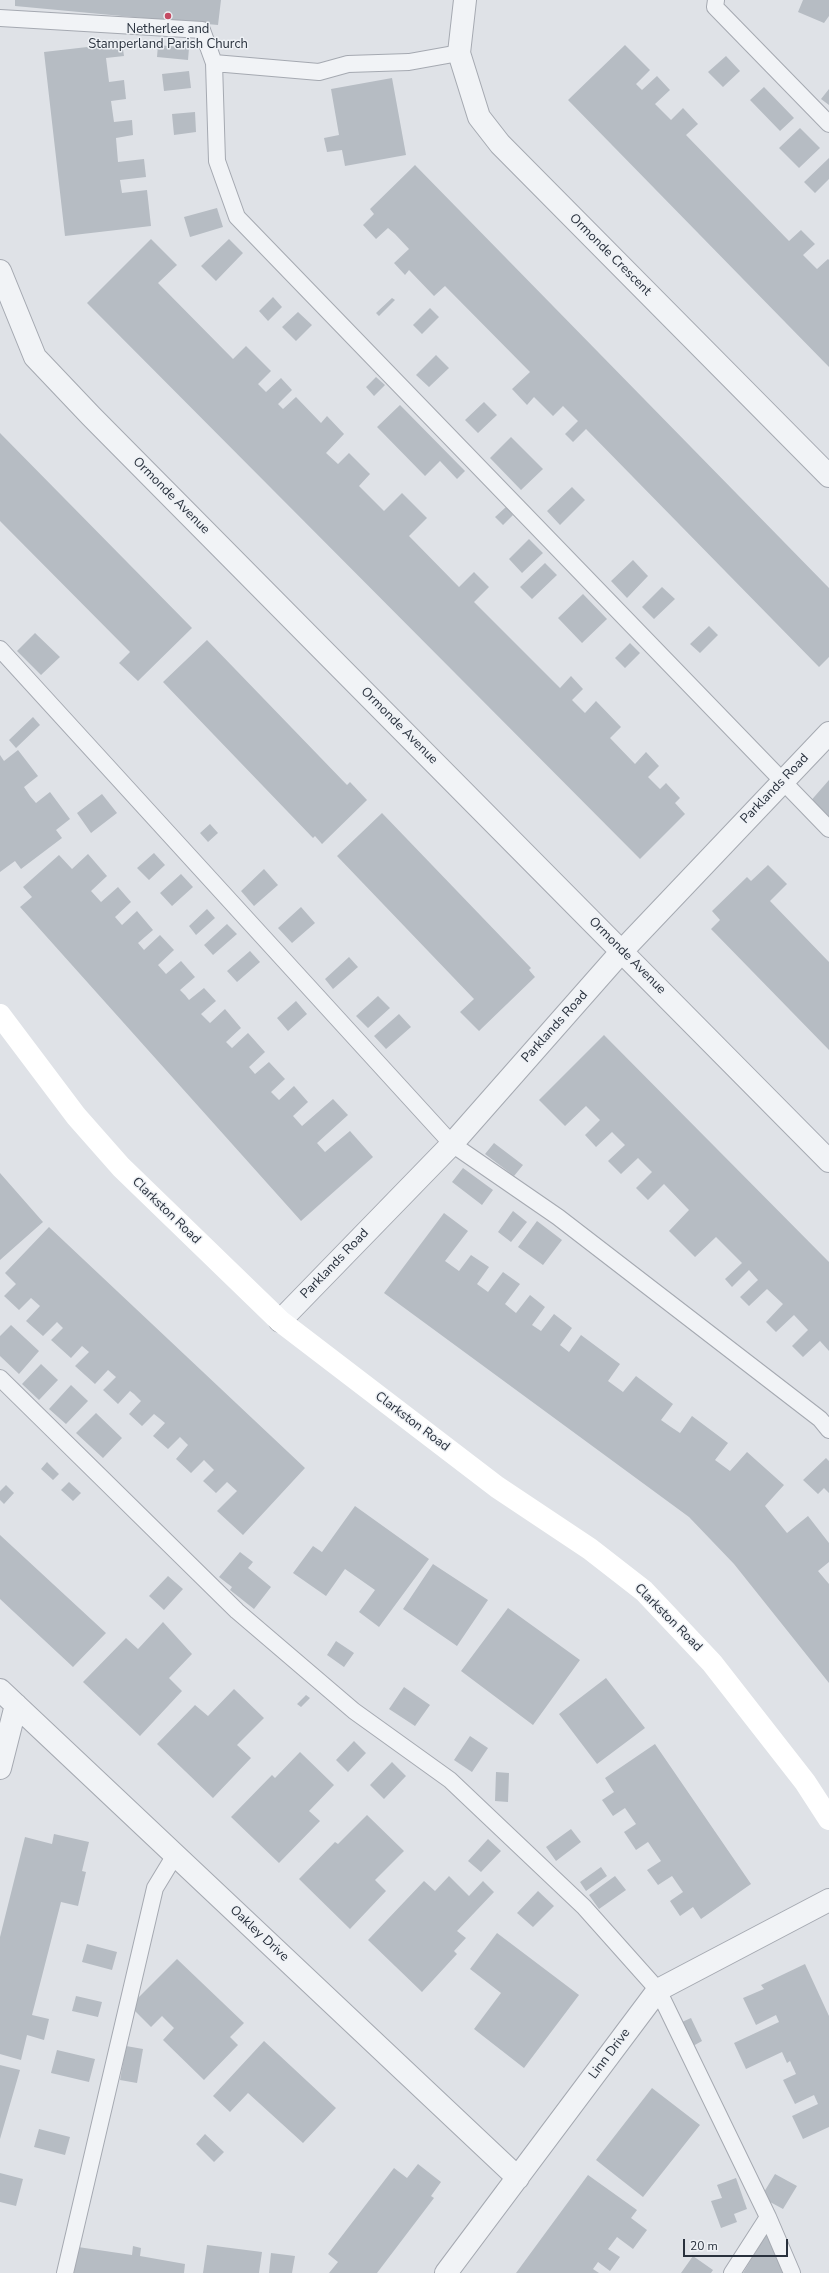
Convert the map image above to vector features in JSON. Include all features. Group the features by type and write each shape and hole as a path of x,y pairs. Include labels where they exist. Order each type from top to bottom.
{"main road":[{"name":"Clarkston Road","path":"0,1015 76,1116 121,1167 280,1320 497,1487 590,1549 644,1591 717,1669 805,1782 829,1819"}],"street":[{"name":"Ormonde Crescent","path":"465,0 458,53 479,117 500,144 829,476"},
{"name":"Ormonde Avenue","path":"0,271 36,357 102,428 829,1161"},
{"name":"Parklands Road","path":"280,1320 452,1144 622,951 829,732"},
{"name":"Oakley Drive","path":"0,1690 518,2178"},
{"path":"0,1768 16,1705"},
{"name":"Linn Drive","path":"446,2273 658,1990 829,1900"}],"lane":[{"path":"716,0 715,6 829,124"},
{"path":"0,18 202,30 214,63 217,161 237,217 783,779 829,829"},
{"path":"214,63 319,72 348,64 409,62 458,53"},
{"path":"0,649 452,1144 558,1218 820,1419 829,1430"},
{"path":"0,1378 237,1611 354,1711 456,1786 584,1907 658,1990 768,2217 792,2273"},
{"path":"65,2273 155,1888 175,1854"},
{"path":"732,2273 768,2217"}],"building":[{"name":"Netherlee and Stamperland Parish Church","path":"15,0 221,0 218,25 15,6"},
{"path":"803,0 829,0 829,16 824,23 798,12"},
{"path":"122,43 124,56 106,58 109,82 124,80 126,99 111,101 114,122 132,120 133,135 116,138 118,162 144,159 146,177 120,180 122,193 147,190 151,226 65,236 44,52"},
{"path":"158,45 189,48 188,60 157,57"},
{"path":"625,45 650,70 636,84 642,90 657,76 670,90 655,104 671,120 683,108 698,124 686,135 789,241 801,230 815,244 803,255 817,269 828,259 829,260 829,367 568,100"},
{"path":"726,56 740,71 723,87 708,72"},
{"path":"189,71 191,88 164,91 162,74"},
{"path":"392,78 406,155 345,166 342,150 327,152 324,138 339,135 331,89"},
{"path":"764,87 794,118 780,131 750,100"},
{"path":"829,89 829,105 821,99"},
{"path":"195,112 196,132 174,135 172,114"},
{"path":"800,128 820,148 799,168 779,148"},
{"path":"829,158 829,179 815,193 804,182"},
{"path":"415,165 829,588 829,657 819,667 586,429 573,442 565,434 578,421 563,406 553,416 534,397 527,405 512,389 530,372 445,286 434,296 409,270 405,275 394,263 409,249 395,234 388,228 376,239 363,225 374,214 370,209"},
{"path":"217,208 223,227 190,237 184,217"},
{"path":"151,239 177,265 158,283 233,359 246,346 271,371 258,384 266,392 281,378 292,390 278,404 283,409 296,397 321,423 327,416 344,434 326,453 338,464 349,453 370,474 359,486 384,511 402,493 427,518 409,536 459,587 474,572 489,587 474,602 560,688 571,676 583,689 572,700 585,713 596,701 621,727 610,738 635,764 646,752 659,766 648,777 660,789 666,783 680,798 675,803 685,814 640,859 87,303"},
{"path":"229,239 243,253 216,281 201,266"},
{"path":"273,297 282,307 268,321 259,311"},
{"path":"392,298 395,300 379,316 376,313"},
{"path":"430,308 439,317 422,334 413,325"},
{"path":"298,312 312,325 296,341 282,327"},
{"path":"436,355 449,368 429,387 416,375"},
{"path":"376,377 385,385 374,396 366,387"},
{"path":"484,402 497,415 478,433 465,420"},
{"path":"400,405 465,471 457,479 440,461 425,476 377,427"},
{"path":"0,433 192,628 138,681 119,663 130,652 0,521"},
{"path":"511,437 543,469 521,490 490,458"},
{"path":"572,487 585,500 560,525 547,511"},
{"path":"506,507 513,515 503,525 495,517"},
{"path":"529,539 543,553 522,573 509,559"},
{"path":"633,560 648,576 627,598 611,581"},
{"path":"545,563 557,575 532,599 520,587"},
{"path":"662,587 675,599 654,619 642,607"},
{"path":"583,594 607,619 582,643 558,618"},
{"path":"709,626 718,635 700,653 690,644"},
{"path":"35,633 60,657 41,675 17,651"},
{"path":"207,640 347,785 350,782 367,800 322,844 315,836 313,838 163,682"},
{"path":"630,643 640,653 625,668 615,658"},
{"path":"33,717 40,725 16,748 9,740"},
{"path":"18,750 38,776 24,787 30,796 36,803 50,792 70,819 56,830 62,838 21,869 15,861 0,872 0,755 4,761"},
{"path":"829,780 829,823 808,804"},
{"path":"102,794 117,813 91,833 77,813"},
{"path":"382,813 531,968 529,970 535,977 479,1031 460,1012 474,999 337,856"},
{"path":"210,824 218,833 208,842 200,833"},
{"path":"154,853 165,865 149,880 137,868"},
{"path":"88,854 107,876 91,891 101,902 118,887 131,902 115,917 122,925 137,911 153,930 138,943 144,950 160,935 174,950 158,965 166,974 181,961 195,977 180,990 189,1000 204,988 216,1001 201,1014 210,1023 225,1009 241,1028 226,1042 232,1048 248,1033 265,1052 249,1067 255,1074 269,1062 285,1079 271,1092 279,1100 294,1086 308,1102 293,1116 302,1126 333,1099 348,1115 317,1143 325,1152 350,1131 373,1157 301,1221 20,907 32,897 23,887 59,855 72,869"},
{"path":"768,865 787,884 770,901 829,962 829,1050 711,929 720,920 712,911 747,877 751,881"},
{"path":"264,869 278,885 254,906 241,891"},
{"path":"181,874 193,887 172,906 160,893"},
{"path":"301,907 315,923 292,943 278,928"},
{"path":"207,909 215,918 196,935 189,926"},
{"path":"227,924 237,934 213,955 204,945"},
{"path":"250,951 260,962 237,982 227,971"},
{"path":"349,957 358,967 333,989 325,979"},
{"path":"378,996 390,1008 368,1028 356,1016"},
{"path":"296,1001 307,1014 288,1031 277,1018"},
{"path":"399,1014 411,1027 386,1049 374,1036"},
{"path":"604,1035 829,1262 829,1351 820,1341 803,1357 792,1346 808,1330 794,1315 776,1332 766,1322 783,1304 767,1289 749,1306 740,1297 758,1280 749,1270 732,1287 725,1279 742,1263 716,1237 695,1257 669,1231 689,1210 664,1184 648,1200 636,1188 652,1172 638,1158 621,1174 608,1161 625,1145 612,1132 596,1147 585,1135 600,1120 586,1106 565,1126 539,1100"},
{"path":"494,1143 523,1165 514,1176 485,1154"},
{"path":"463,1168 493,1190 482,1205 452,1182"},
{"path":"0,1173 43,1222 0,1260"},
{"path":"513,1211 527,1222 511,1242 498,1232"},
{"path":"444,1213 468,1231 445,1261 459,1271 471,1255 489,1267 477,1284 488,1292 503,1272 520,1284 505,1304 516,1313 530,1295 545,1307 532,1325 541,1331 554,1314 572,1328 560,1345 569,1352 581,1335 620,1364 608,1381 623,1392 636,1376 673,1404 661,1420 680,1433 692,1416 728,1443 715,1460 730,1471 747,1452 784,1485 765,1506 787,1533 808,1516 829,1543 829,1562 818,1571 829,1584 829,1683 734,1564 689,1517 384,1293"},
{"path":"537,1221 562,1240 543,1265 518,1247"},
{"path":"49,1227 305,1468 243,1535 217,1511 237,1491 227,1482 216,1493 203,1481 214,1470 204,1460 191,1473 176,1459 188,1445 180,1437 168,1449 153,1436 165,1423 154,1414 142,1426 129,1414 141,1401 134,1394 130,1391 118,1404 103,1390 116,1377 108,1370 95,1384 75,1366 89,1352 82,1346 71,1358 51,1340 63,1328 57,1322 43,1336 26,1321 40,1306 31,1298 19,1310 4,1296 16,1284 5,1273"},
{"path":"11,1325 39,1351 19,1374 0,1356 0,1336"},
{"path":"41,1364 58,1380 39,1400 22,1384"},
{"path":"71,1385 88,1401 66,1424 49,1409"},
{"path":"96,1413 122,1438 103,1458 76,1433"},
{"path":"826,1458 829,1461 829,1493 824,1488 818,1494 803,1480"},
{"path":"47,1462 59,1474 53,1480 41,1469"},
{"path":"69,1482 81,1493 73,1501 61,1490"},
{"path":"6,1485 14,1493 4,1504 0,1500 0,1491"},
{"path":"355,1506 429,1559 379,1627 359,1612 375,1590 345,1569 326,1596 293,1573 313,1546 322,1552"},
{"path":"0,1535 106,1633 73,1667 0,1599"},
{"path":"240,1552 253,1562 248,1568 271,1587 254,1609 230,1590 232,1587 219,1577"},
{"path":"433,1564 488,1600 457,1646 403,1609"},
{"path":"168,1576 183,1589 164,1610 149,1596"},
{"path":"508,1608 580,1660 533,1725 461,1671"},
{"path":"163,1622 192,1654 169,1678 182,1691 140,1736 83,1682 126,1638 138,1649"},
{"path":"336,1641 354,1653 344,1667 327,1655"},
{"path":"606,1678 645,1728 597,1764 559,1714"},
{"path":"404,1687 430,1705 415,1726 389,1709"},
{"path":"234,1689 264,1718 237,1745 251,1758 213,1798 157,1744 195,1705 208,1716"},
{"path":"306,1695 310,1698 301,1707 297,1704"},
{"path":"470,1736 488,1748 472,1772 454,1760"},
{"path":"354,1741 366,1753 348,1772 336,1760"},
{"path":"655,1744 751,1884 701,1919 693,1907 680,1916 670,1901 683,1892 672,1876 658,1885 647,1870 661,1861 648,1842 636,1850 624,1832 636,1824 625,1808 613,1816 602,1800 614,1792 605,1778"},
{"path":"300,1752 334,1785 309,1811 320,1821 279,1863 231,1817 272,1775 275,1778"},
{"path":"392,1762 406,1776 384,1799 370,1785"},
{"path":"496,1772 509,1773 508,1802 495,1801"},
{"path":"367,1815 404,1851 375,1880 386,1891 350,1929 299,1879 335,1842 338,1844"},
{"path":"571,1829 581,1842 556,1861 546,1847"},
{"path":"54,1834 89,1842 82,1871 86,1872 78,1906 61,1902 32,2015 49,2019 44,2040 27,2035 21,2060 0,2054 0,1937 25,1837 52,1844"},
{"path":"488,1839 501,1851 481,1872 468,1861"},
{"path":"601,1867 607,1876 586,1891 580,1882"},
{"path":"449,1876 469,1896 483,1881 494,1892 457,1931 466,1938 454,1951 457,1954 422,1992 368,1940 424,1881 435,1891"},
{"path":"615,1876 626,1890 599,1909 589,1895"},
{"path":"538,1891 554,1906 533,1927 517,1913"},
{"path":"497,1933 579,1995 524,2068 474,2029 501,1993 470,1969"},
{"path":"87,1944 117,1952 112,1970 82,1962"},
{"path":"177,1959 244,2023 230,2037 238,2045 204,2080 163,2040 174,2028 162,2016 151,2027 130,2006"},
{"path":"805,1964 829,2016 829,2127 803,2139 792,2116 818,2104 814,2095 795,2104 783,2080 796,2074 790,2061 787,2063 782,2052 746,2069 734,2043 779,2022 776,2015 756,2025 743,1998 764,1989 761,1985"},
{"path":"76,1996 102,2002 98,2017 72,2011"},
{"path":"691,2018 702,2041 693,2046 682,2022"},
{"path":"264,2041 336,2108 303,2143 248,2093 230,2112 213,2096"},
{"path":"126,2046 143,2049 137,2083 120,2080"},
{"path":"57,2050 95,2059 89,2082 51,2073"},
{"path":"0,2065 20,2070 0,2139"},
{"path":"652,2088 700,2125 643,2197 596,2160"},
{"path":"39,2129 70,2137 65,2155 34,2147"},
{"path":"205,2134 224,2152 214,2162 196,2144"},
{"path":"418,2164 441,2182 431,2196 434,2198 377,2273 329,2273 338,2262 328,2254 394,2168 407,2178"},
{"path":"0,2173 23,2179 16,2206 0,2202"},
{"path":"775,2174 797,2186 783,2209 761,2197"},
{"path":"588,2175 637,2210 631,2218 647,2230 633,2249 617,2237 608,2249 620,2257 610,2271 598,2262 593,2269 599,2273 516,2273"},
{"path":"736,2178 747,2209 734,2214 737,2222 721,2228 711,2201 722,2198 717,2185"},
{"path":"767,2233 783,2273 743,2273"},
{"path":"207,2245 262,2252 259,2273 203,2273"},
{"path":"133,2246 141,2248 140,2256 185,2264 184,2273 74,2273 78,2247 132,2255"},
{"path":"271,2253 295,2256 292,2273 269,2273"},
{"path":"693,2256 713,2270 711,2273 681,2273"}],"place":[{"name":"Netherlee and Stamperland Parish Church","path":"168,16"}]}
